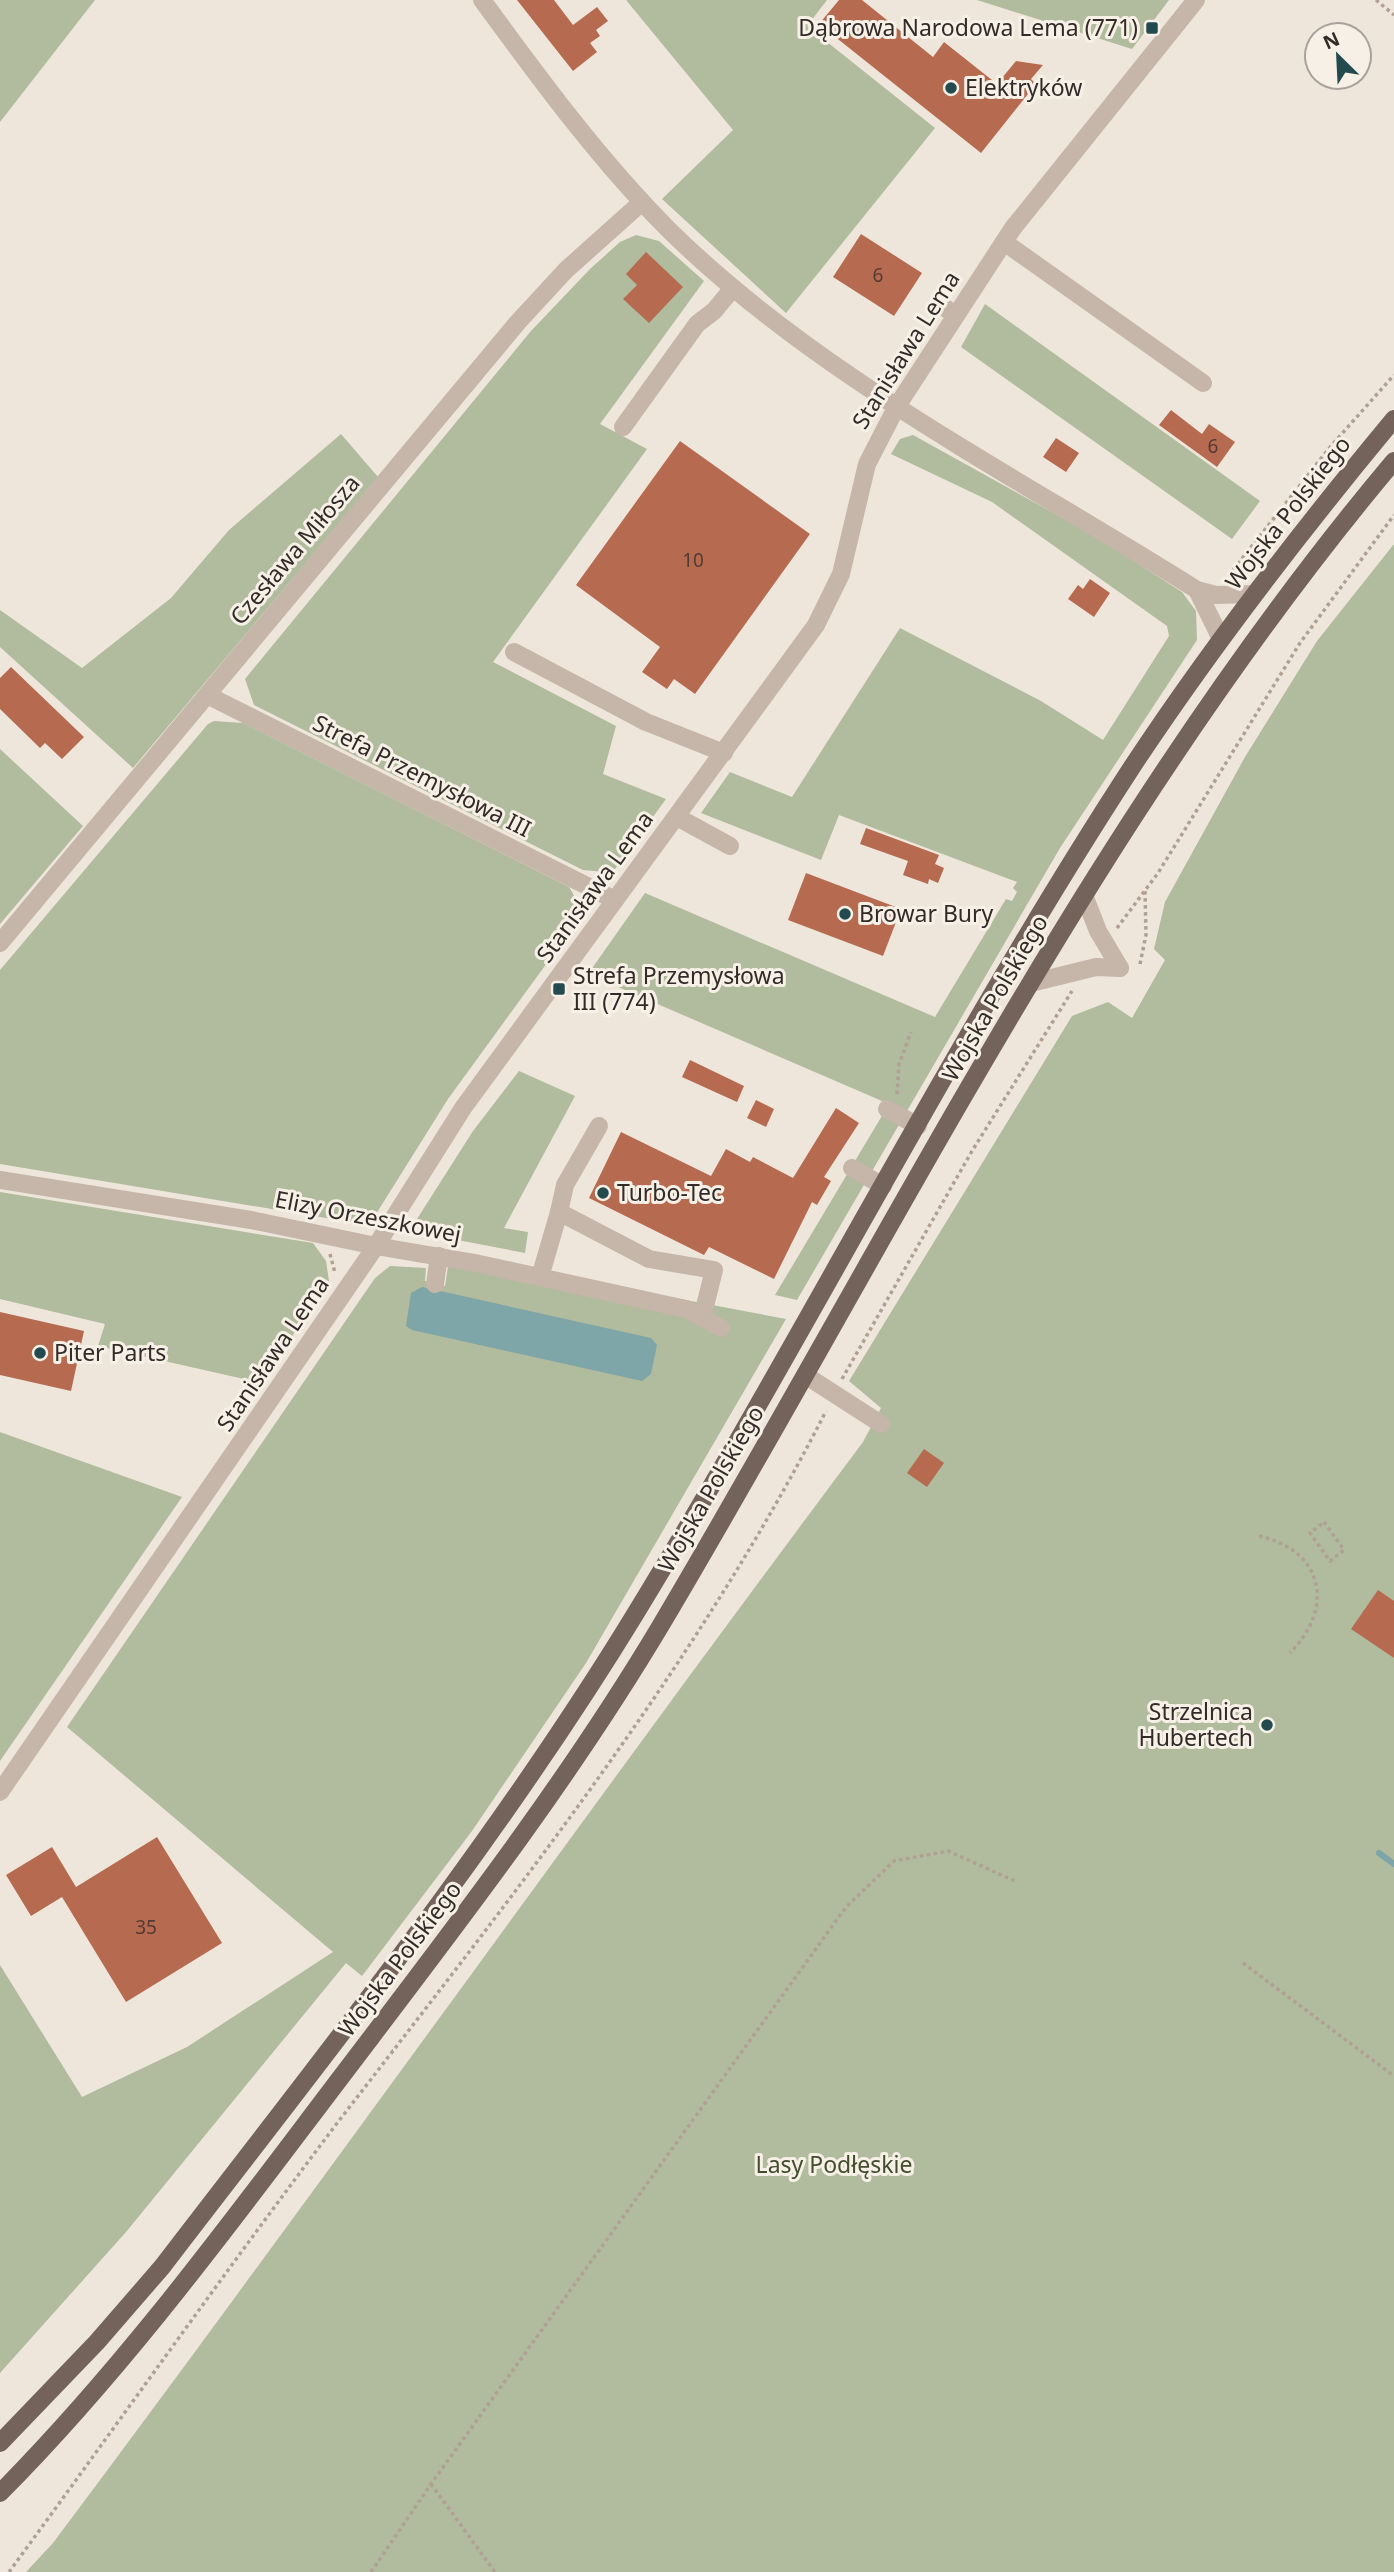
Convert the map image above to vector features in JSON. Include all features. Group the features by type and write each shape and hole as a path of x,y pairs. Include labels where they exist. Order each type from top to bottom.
{"main road":[{"name":"Wojska Polskiego","path":"0,2443 97,2342 162,2267 526,1785 638,1611 918,1126 1078,853 1134,764 1254,594 1394,419"},
{"name":"Wojska Polskiego","path":"0,2493 79,2409 213,2246 513,1850 638,1663 1031,984 1139,806 1231,671 1337,530 1394,461"}],"street":[{"path":"482,0 541,79 642,202 733,288 781,327 897,406 1197,590 1216,595 1254,594"},
{"name":"Stanisława Lema","path":"0,1792 376,1247 463,1108 816,625 834,592 848,548 867,464 897,406 1022,217 1196,0"},
{"path":"1054,147 1069,159"},
{"name":"Czesława Miłosza","path":"0,943 536,301 642,202"},
{"path":"1008,205 1022,217"},
{"path":"1004,242 1203,383"},
{"path":"623,427 697,324 714,311 733,288"},
{"path":"940,304 956,315"},
{"path":"830,544 848,548"},
{"path":"1197,590 1221,639"},
{"path":"514,652 646,722 724,753"},
{"name":"Strefa Przemysłowa III","path":"207,695 615,900"},
{"path":"677,817 730,846"},
{"path":"1031,984 1096,967 1120,968 1105,944 1084,895"},
{"path":"892,1111 918,1126"},
{"path":"540,1277 565,1185 598,1126"},
{"path":"852,1168 883,1186"},
{"name":"Elizy Orzeszkowej","path":"0,1180 251,1220 376,1247 475,1263 686,1309 720,1328"},
{"path":"559,1212 649,1259 714,1270 702,1318"},
{"path":"435,1284 439,1256"},
{"path":"805,1375 881,1424"}],"path":[{"path":"1376,0 1394,15"},
{"path":"1219,580 1240,565 1331,446 1394,375"},
{"path":"1109,938 1158,873 1300,643 1394,514"},
{"path":"1140,964 1146,935 1145,889"},
{"path":"868,1328 1024,1064 1074,987"},
{"path":"892,1111 899,1065 911,1032"},
{"path":"1324,1522 1344,1550 1330,1561 1310,1533 1324,1522"},
{"path":"1259,1536 1277,1541 1297,1553 1310,1569 1317,1587 1314,1621 1305,1637 1290,1653"},
{"path":"372,2572 431,2484 846,1907 894,1861 948,1850 1015,1881"},
{"path":"1243,1963 1394,2076"},
{"path":"431,2484 495,2572"}],"green space":[{"path":"0,0 95,0 0,122"},
{"path":"626,0 827,0 807,26 935,128 786,313 662,199 733,130"},
{"path":"977,0 1169,0 1132,49"},
{"path":"636,235 659,241 704,281 600,424 647,449 493,662 616,726 603,774 666,799 615,869 605,872 583,870 254,705 245,679 531,331 590,269 620,242"},
{"path":"985,304 1260,501 1232,539 961,347"},
{"path":"341,434 378,477 133,768 0,647 0,610 82,668 171,598 229,530"},
{"path":"913,435 1095,536 1182,592 1196,611 1197,640 1060,848 797,1300 775,1295 889,1104 588,974 645,893 935,1017 1006,899 1012,901 1017,892 1013,888 1017,882 839,815 821,860 701,813 730,772 792,797 900,628 1041,701 1103,740 1169,636 1167,626 992,502 891,454 900,439"},
{"name":"Lasy Podłęskie","path":"1394,544 1394,2572 26,2572 53,2543 155,2406 863,1442 881,1408 849,1381 1072,1016 1108,1002 1132,1018 1165,960 1154,949 1165,902 1245,757 1317,641"},
{"path":"214,721 243,723 569,887 578,904 576,923 448,1099 376,1214 362,1224 0,1164 0,970 208,724"},
{"path":"0,749 83,826 0,924"},
{"path":"519,1071 575,1096 504,1228 528,1232 525,1253 426,1234 418,1227 417,1219 473,1131"},
{"path":"0,1192 313,1243 326,1261 329,1281 261,1383 98,1346 105,1324 0,1299"},
{"path":"449,1260 537,1272 786,1319 586,1663 472,1831 362,1976 346,1963 126,2232 0,2373 0,1965 82,2097 187,2047 333,1952 67,1727 375,1278 390,1266 426,1268 425,1281 445,1286"},
{"path":"0,1432 182,1497 0,1761"}],"water":[{"path":"422,1287 651,1338 657,1345 651,1374 642,1381 412,1330 406,1326 411,1293"}],"building":[{"path":"517,0 554,0 573,25 597,7 608,21 596,30 600,36 590,43 597,52 573,71"},
{"path":"839,0 862,0 933,57 944,42 997,84 1016,61 1043,65 1031,79 1036,84 981,153 819,24"},
{"path":"861,234 922,273 894,316 833,277"},
{"path":"646,252 683,287 649,323 623,299 637,285 626,274"},
{"path":"1171,410 1202,434 1209,424 1235,442 1217,467 1159,425"},
{"path":"1056,438 1079,453 1066,472 1043,457"},
{"path":"680,441 810,534 695,694 674,679 667,689 642,672 660,647 576,585"},
{"path":"1090,579 1110,593 1094,617 1068,599 1078,585 1083,589"},
{"path":"11,667 84,737 62,759 45,743 40,748 0,709 0,678"},
{"path":"866,828 939,855 935,864 944,868 938,883 929,879 928,884 903,875 908,861 860,844"},
{"name":"Browar Bury","path":"806,873 901,909 883,956 788,920"},
{"path":"690,1060 744,1086 737,1102 682,1077"},
{"path":"756,1100 774,1109 766,1127 747,1118"},
{"path":"836,1108 859,1123 824,1177 831,1181 817,1205 812,1202 774,1279 709,1247 704,1255 589,1198 621,1132 711,1176 726,1149 750,1162 753,1157 793,1178"},
{"name":"Piter Parts","path":"0,1312 84,1331 71,1391 0,1375"},
{"path":"924,1449 944,1463 927,1487 907,1473"},
{"path":"1378,1590 1394,1601 1394,1658 1351,1629"},
{"path":"157,1837 222,1943 126,2002 62,1897 31,1916 6,1875 52,1847 76,1887"}],"waterway":[{"path":"1379,1853 1394,1864"}],"place":[{"name":"Dąbrowa Narodowa Lema (771)","path":"1152,28"},
{"name":"Elektryków","path":"951,88"},
{"name":"Browar Bury","path":"845,914"},
{"name":"Strefa Przemysłowa III (774)","path":"559,989"},
{"name":"Turbo-Tec","path":"603,1193"},
{"name":"Piter Parts","path":"40,1353"},
{"name":"Strzelnica Hubertech","path":"1267,1725"}]}
